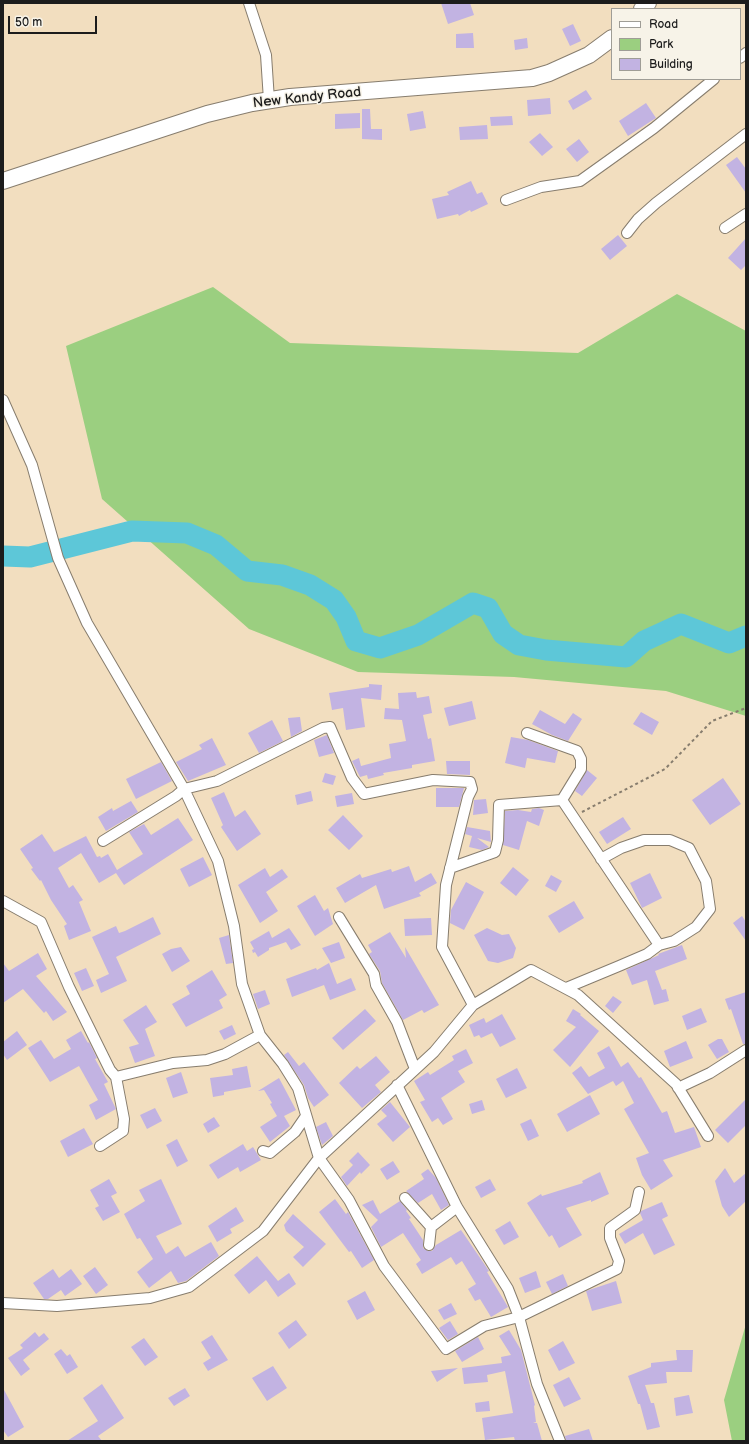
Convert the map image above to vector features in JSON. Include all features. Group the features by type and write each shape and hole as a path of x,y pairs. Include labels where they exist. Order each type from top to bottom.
{"main road":[{"name":"New Kandy Road","path":"3,181 207,114 252,102 532,78 569,66 589,55 611,39"}],"street":[{"path":"249,3 266,55 269,100"},
{"path":"506,200 541,187 580,181 654,128 713,80"},
{"path":"627,234 638,219 656,203 746,134"},
{"path":"725,228 746,214"},
{"path":"3,400 32,465 54,538 58,558 87,623 184,789 218,861 234,926 242,984 260,1035 283,1064 298,1088 319,1158 349,1200 384,1266 446,1349 484,1326 519,1317 617,1269 618,1261 610,1238 610,1228 635,1210 639,1192"},
{"path":"103,841 176,796 184,789 217,781 323,728 330,727 352,778 364,794 432,780 470,782 472,790 468,797 446,885 442,948 473,1005"},
{"path":"527,733 577,751 581,759 581,769 562,800"},
{"path":"450,868 495,852 498,840 499,805 562,800"},
{"path":"562,800 659,945"},
{"path":"566,988 647,954 659,945 674,941 696,927 710,909 706,881 689,848 670,840 644,840 621,848 601,859"},
{"path":"3,901 41,922 69,987 110,1070 116,1077 124,1119 123,1131 100,1146"},
{"path":"339,917 374,974 376,985 397,1022 415,1069"},
{"path":"3,1303 57,1306 150,1298 189,1287 263,1231 319,1158 434,1052 473,1005 531,970 578,995 678,1088 708,1136"},
{"path":"116,1077 173,1063 207,1060 225,1054 260,1035"},
{"path":"678,1088 710,1073 746,1050"},
{"path":"397,1085 457,1207 508,1289 519,1317 537,1384 560,1441"},
{"path":"263,1151 270,1153 295,1132 306,1116"},
{"path":"405,1198 431,1227"},
{"path":"429,1245 431,1227 457,1207"}],"path":[{"path":"573,816 665,769 712,720 746,708"}],"green space":[{"path":"213,287 290,343 578,353 677,294 746,331 746,716 666,691 514,677 358,672 249,629 102,499 66,346"},
{"path":"746,1324 746,1441 732,1441 724,1400"}],"building":[{"path":"441,3 470,3 474,15 448,24"},
{"path":"573,24 581,41 570,46 562,29"},
{"path":"473,33 474,48 456,48 456,34"},
{"path":"527,38 528,48 515,50 514,40"},
{"path":"586,90 592,99 573,110 568,101"},
{"path":"550,98 551,114 528,116 527,100"},
{"path":"646,103 656,118 628,136 619,121"},
{"path":"362,109 370,109 371,129 382,129 382,140 362,139"},
{"path":"423,111 426,128 410,131 407,114"},
{"path":"360,113 360,128 335,129 335,114"},
{"path":"512,116 513,125 491,126 490,117"},
{"path":"487,125 488,139 460,140 459,127"},
{"path":"540,133 553,147 542,156 529,142"},
{"path":"579,139 589,152 577,162 566,149"},
{"path":"737,157 746,169 746,193 726,165"},
{"path":"471,181 477,194 482,192 488,204 471,212 470,210 459,216 458,214 437,219 432,199 449,195 447,192"},
{"path":"618,235 627,246 610,260 601,249"},
{"path":"746,238 746,265 741,270 728,258"},
{"path":"369,684 382,685 381,700 361,698 365,727 346,730 343,708 332,710 329,693 369,687"},
{"path":"416,692 417,698 429,696 432,713 423,715 428,739 431,738 435,761 412,765 412,768 383,773 384,775 368,779 367,775 360,777 352,761 359,758 361,766 391,758 389,744 406,741 402,720 384,719 385,708 399,709 398,693"},
{"path":"472,701 476,719 449,726 444,708"},
{"path":"540,710 565,724 573,713 582,719 568,741 552,735 532,724"},
{"path":"641,712 659,722 652,735 633,724"},
{"path":"300,717 302,731 291,737 288,718"},
{"path":"272,720 283,741 259,753 248,733"},
{"path":"327,735 334,753 319,757 314,740"},
{"path":"511,737 528,740 558,751 555,763 527,758 525,768 505,763"},
{"path":"212,738 226,765 188,781 176,762 202,749 199,745"},
{"path":"446,761 470,761 470,775 447,774"},
{"path":"161,762 172,781 136,799 126,779"},
{"path":"587,770 597,778 582,796 575,791"},
{"path":"325,773 336,776 333,785 322,782"},
{"path":"723,778 741,804 710,825 692,800"},
{"path":"436,788 464,788 459,807 436,807"},
{"path":"311,791 313,801 297,805 295,795"},
{"path":"224,792 235,817 245,810 261,834 237,851 221,827 223,825 211,798"},
{"path":"352,793 354,804 337,807 335,796"},
{"path":"486,799 488,813 473,815 474,800"},
{"path":"131,801 138,812 106,831 98,817 112,808 113,811"},
{"path":"539,808 544,810 539,826 527,821 519,850 503,845 505,811 518,810 531,812 532,809"},
{"path":"343,815 363,836 349,850 328,830"},
{"path":"623,817 631,829 607,844 599,832"},
{"path":"178,818 193,840 124,885 116,873 99,883 81,853 58,868 69,888 73,885 83,900 79,902 91,931 69,940 64,926 67,924 51,900 41,880 40,881 31,869 33,868 20,849 42,834 54,852 86,836 97,857 100,856 101,858 108,854 117,870 143,854 129,832 144,824 151,835"},
{"path":"467,827 490,831 491,842 477,838 489,847 482,850 469,847 472,836 465,834"},
{"path":"203,857 212,875 189,887 180,869"},
{"path":"409,866 415,882 431,873 437,883 419,893 421,896 384,909 376,885 345,903 336,888 360,874 362,878 391,869 392,872"},
{"path":"513,867 529,880 516,896 500,883"},
{"path":"265,868 270,877 282,869 288,877 266,892 278,911 260,923 238,885"},
{"path":"650,873 662,898 642,908 630,883"},
{"path":"551,875 562,881 556,892 545,886"},
{"path":"466,882 484,892 464,930 450,923 451,910"},
{"path":"315,895 324,911 328,908 333,924 315,936 297,906"},
{"path":"574,901 584,918 559,933 548,916"},
{"path":"742,916 746,922 746,941 733,923"},
{"path":"153,917 161,934 116,957 127,981 101,993 96,980 109,974 92,937 116,926 119,933"},
{"path":"431,918 432,935 405,936 404,919"},
{"path":"289,928 301,945 291,950 286,942 269,948 269,950 258,957 255,952 253,953 252,950 254,949 250,942 269,931 272,938"},
{"path":"487,928 502,935 509,934 516,948 513,958 498,963 488,961 474,935"},
{"path":"390,932 406,958 405,947 439,1005 424,1013 422,1010 403,1020 382,983 380,971 369,954 372,952 368,945"},
{"path":"229,935 233,963 226,964 219,938"},
{"path":"339,942 345,958 331,963 322,948"},
{"path":"682,945 687,959 655,971 662,990 666,989 669,1001 654,1005 647,980 632,985 626,970 659,955 658,954"},
{"path":"181,947 190,961 172,972 162,954 171,949"},
{"path":"38,953 47,969 36,976 67,1012 53,1021 46,1011 44,1013 23,989 3,1003 3,963 9,971"},
{"path":"329,963 337,984 351,978 356,990 330,1000 324,985 292,997 286,979 316,968 317,970"},
{"path":"86,968 94,986 82,991 74,973"},
{"path":"212,970 227,995 219,1000 223,1008 186,1027 172,1004 190,994 186,986"},
{"path":"265,990 270,1004 258,1009 253,994"},
{"path":"746,992 746,1044 743,1044 731,1009 729,1010 725,999"},
{"path":"613,996 622,1002 613,1013 605,1006"},
{"path":"146,1005 157,1022 145,1029 155,1056 135,1063 129,1047 139,1044 123,1020"},
{"path":"701,1008 707,1022 687,1030 682,1016"},
{"path":"365,1009 376,1021 343,1050 332,1038"},
{"path":"573,1009 581,1014 580,1015 599,1031 570,1067 553,1050 576,1027 566,1021"},
{"path":"502,1014 516,1039 500,1047 492,1033 481,1038 479,1035 474,1037 469,1025 484,1018 486,1023"},
{"path":"232,1025 236,1034 224,1040 219,1031"},
{"path":"17,1031 27,1045 7,1060 3,1054 3,1042"},
{"path":"81,1031 88,1043 89,1042 97,1058 95,1059 108,1082 104,1084 116,1109 96,1120 89,1105 98,1100 79,1066 50,1082 28,1048 41,1040 54,1059 71,1049 66,1040"},
{"path":"718,1039 722,1039 729,1052 717,1059 708,1045"},
{"path":"686,1041 693,1058 670,1067 664,1051"},
{"path":"609,1046 621,1067 628,1062 639,1078 641,1077 662,1113 667,1111 675,1133 694,1127 701,1147 663,1160 673,1176 651,1190 642,1175 636,1158 649,1153 624,1109 634,1103 623,1081 616,1086 613,1081 588,1094 572,1073 581,1066 589,1077 605,1068 597,1053"},
{"path":"466,1049 473,1063 458,1071 465,1082 441,1098 453,1119 443,1125 438,1118 432,1122 420,1102 425,1100 414,1081 428,1072 430,1075 454,1060 452,1056"},
{"path":"288,1052 299,1066 304,1062 329,1095 314,1107 308,1098 304,1085 284,1055"},
{"path":"376,1056 390,1072 375,1085 381,1092 362,1108 339,1083 357,1066 360,1069"},
{"path":"247,1066 251,1087 224,1092 224,1095 213,1097 210,1078 233,1075 232,1069"},
{"path":"517,1068 527,1088 506,1098 496,1079"},
{"path":"181,1072 188,1093 173,1098 166,1078"},
{"path":"279,1078 296,1110 284,1116 290,1126 270,1142 260,1127 277,1116 270,1104 272,1103 264,1090 258,1091"},
{"path":"590,1095 600,1114 567,1132 557,1114"},
{"path":"746,1099 746,1125 728,1143 715,1130"},
{"path":"482,1100 485,1110 472,1114 469,1104"},
{"path":"390,1102 410,1127 393,1142 377,1124 387,1116 381,1110"},
{"path":"155,1108 162,1121 147,1129 140,1115"},
{"path":"214,1117 220,1126 208,1133 203,1124"},
{"path":"531,1119 539,1136 528,1141 520,1124"},
{"path":"326,1122 333,1136 322,1145 316,1127"},
{"path":"84,1128 93,1144 68,1157 60,1141"},
{"path":"177,1139 188,1161 177,1167 166,1145"},
{"path":"243,1144 247,1151 253,1147 261,1160 240,1172 238,1167 218,1179 209,1165"},
{"path":"358,1152 370,1165 361,1174 360,1172 347,1186 341,1177 353,1165 349,1161"},
{"path":"393,1161 400,1172 387,1180 380,1169"},
{"path":"725,1168 734,1183 746,1173 746,1201 729,1217 722,1206 715,1181"},
{"path":"428,1169 436,1178 449,1205 441,1210 432,1194 418,1203 406,1191 424,1179 421,1174"},
{"path":"600,1172 609,1194 591,1202 591,1200 566,1208 582,1235 559,1248 552,1235 549,1237 527,1203 541,1194 542,1196 583,1183 582,1181"},
{"path":"109,1179 117,1193 111,1196 120,1212 103,1221 95,1208 99,1206 90,1190"},
{"path":"161,1179 182,1224 156,1236 166,1254 178,1246 185,1257 211,1242 219,1256 186,1281 178,1283 171,1271 149,1288 137,1272 153,1259 140,1238 137,1239 124,1214 145,1201 139,1190"},
{"path":"490,1179 496,1190 481,1198 475,1187"},
{"path":"335,1199 346,1214 348,1212 374,1260 362,1268 351,1251 349,1252 319,1212"},
{"path":"373,1200 380,1214 400,1201 407,1210 406,1211 411,1218 409,1219 423,1240 423,1248 428,1251 432,1251 436,1245 461,1230 489,1271 487,1272 508,1307 491,1317 480,1299 475,1301 468,1289 476,1284 462,1261 456,1265 451,1257 422,1274 416,1264 421,1260 403,1233 381,1247 371,1227 378,1220 362,1205"},
{"path":"662,1202 668,1216 662,1219 675,1245 654,1255 643,1233 625,1244 619,1234 643,1220 640,1213 641,1211"},
{"path":"236,1207 244,1221 230,1229 232,1233 217,1242 208,1226"},
{"path":"293,1214 326,1244 303,1267 293,1257 304,1247 286,1231 284,1225"},
{"path":"510,1221 519,1237 504,1245 495,1230"},
{"path":"257,1256 278,1281 289,1273 296,1284 278,1297 266,1280 249,1294 234,1275"},
{"path":"95,1267 108,1285 96,1294 83,1276"},
{"path":"53,1269 59,1278 71,1269 82,1284 65,1296 61,1290 48,1299 44,1299 33,1283"},
{"path":"536,1271 541,1287 525,1293 519,1278"},
{"path":"563,1274 568,1286 552,1294 546,1282"},
{"path":"616,1281 622,1303 592,1311 586,1291"},
{"path":"365,1291 375,1310 357,1320 347,1301"},
{"path":"451,1303 457,1314 444,1320 438,1310"},
{"path":"296,1320 307,1335 289,1349 278,1333"},
{"path":"450,1321 458,1334 448,1340 439,1328"},
{"path":"509,1330 521,1350 535,1405 536,1422 533,1423 537,1423 542,1441 515,1441 514,1437 485,1440 482,1418 513,1413 505,1371 487,1375 488,1382 464,1384 462,1368 502,1363 501,1357 511,1355 499,1336"},
{"path":"35,1332 39,1337 44,1333 49,1339 23,1360 30,1369 21,1376 8,1358 23,1348 20,1345"},
{"path":"212,1335 228,1360 208,1371 203,1363 211,1358 201,1342"},
{"path":"478,1337 484,1349 462,1362 455,1351"},
{"path":"144,1338 158,1357 145,1366 131,1347"},
{"path":"563,1341 575,1363 559,1371 548,1350"},
{"path":"61,1349 67,1356 70,1354 78,1367 67,1374 54,1354"},
{"path":"676,1350 693,1350 692,1372 666,1372 667,1383 645,1385 651,1403 654,1403 660,1427 647,1430 640,1404 638,1404 628,1376 651,1367 651,1363 677,1360"},
{"path":"273,1366 287,1388 267,1401 252,1378"},
{"path":"458,1368 437,1382 431,1371"},
{"path":"569,1377 581,1399 564,1407 553,1385"},
{"path":"102,1384 124,1418 98,1436 102,1441 67,1441 98,1421 83,1398"},
{"path":"3,1388 24,1427 8,1437 3,1430"},
{"path":"185,1388 190,1396 174,1406 168,1398"},
{"path":"689,1395 693,1413 676,1416 674,1398"},
{"path":"489,1401 490,1411 476,1412 475,1403"},
{"path":"589,1429 593,1441 566,1441 565,1436"}],"waterway":[{"path":"3,556 30,557 132,531 187,533 216,545 247,571 282,575 310,585 334,600 346,617 356,641 380,648 418,635 473,603 488,608 503,634 519,645 546,650 626,657 644,641 681,624 729,643 746,636"}]}
